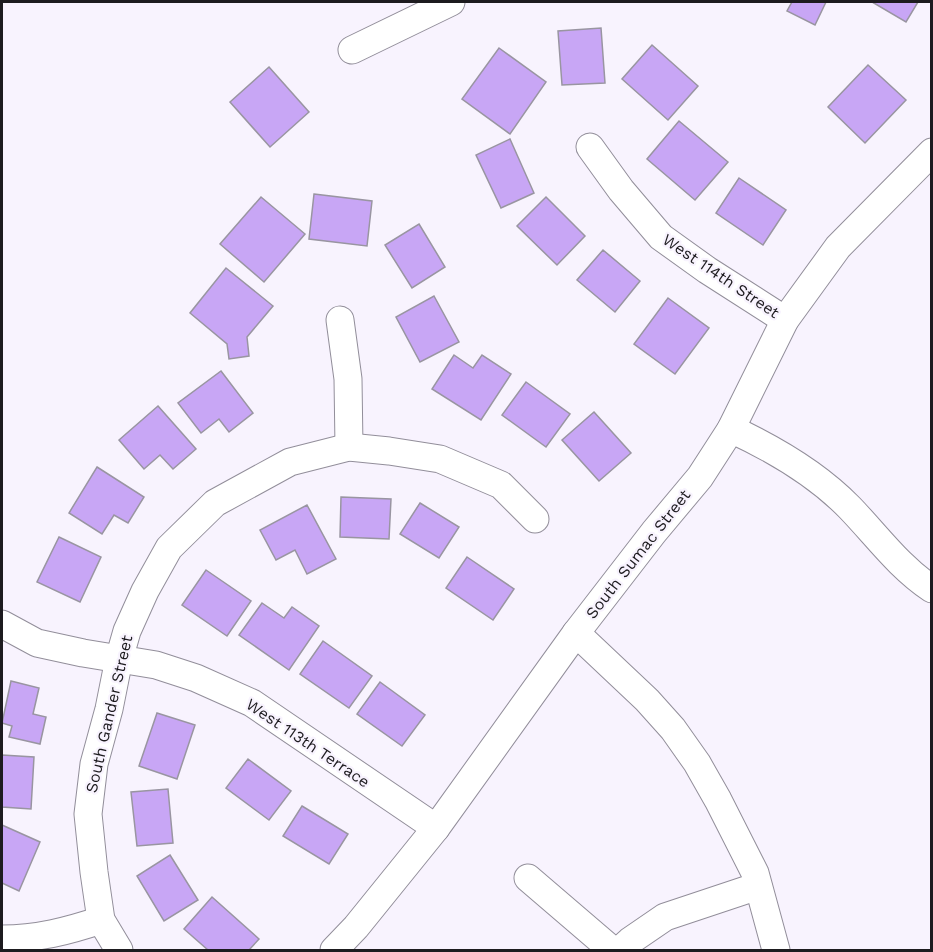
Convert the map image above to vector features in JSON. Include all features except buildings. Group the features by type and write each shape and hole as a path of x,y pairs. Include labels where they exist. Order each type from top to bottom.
{"street":[{"path":"352,50 451,2"},
{"name":"West 114th Street","path":"590,147 621,190 661,237 707,270 785,320"},
{"name":"South Sumac Street","path":"334,951 436,828 576,633 700,477 731,429 785,320 838,247 932,152"},
{"path":"340,320 348,379 349,447"},
{"path":"731,429 814,475 849,507 893,557 932,589"},
{"name":"South Gander Street","path":"119,951 101,920 94,872 88,814 94,764 127,631 170,548 215,503 290,462 349,447 440,459 501,485 535,519"},
{"name":"West 113th Terrace","path":"2,624 37,643 156,666 196,678 252,704 436,828"},
{"path":"576,633 673,729 697,763 755,873 776,951"},
{"path":"528,878 612,951"},
{"path":"620,951 630,941 665,917 758,886"},
{"path":"2,939 28,939 69,931 101,920"}]}
